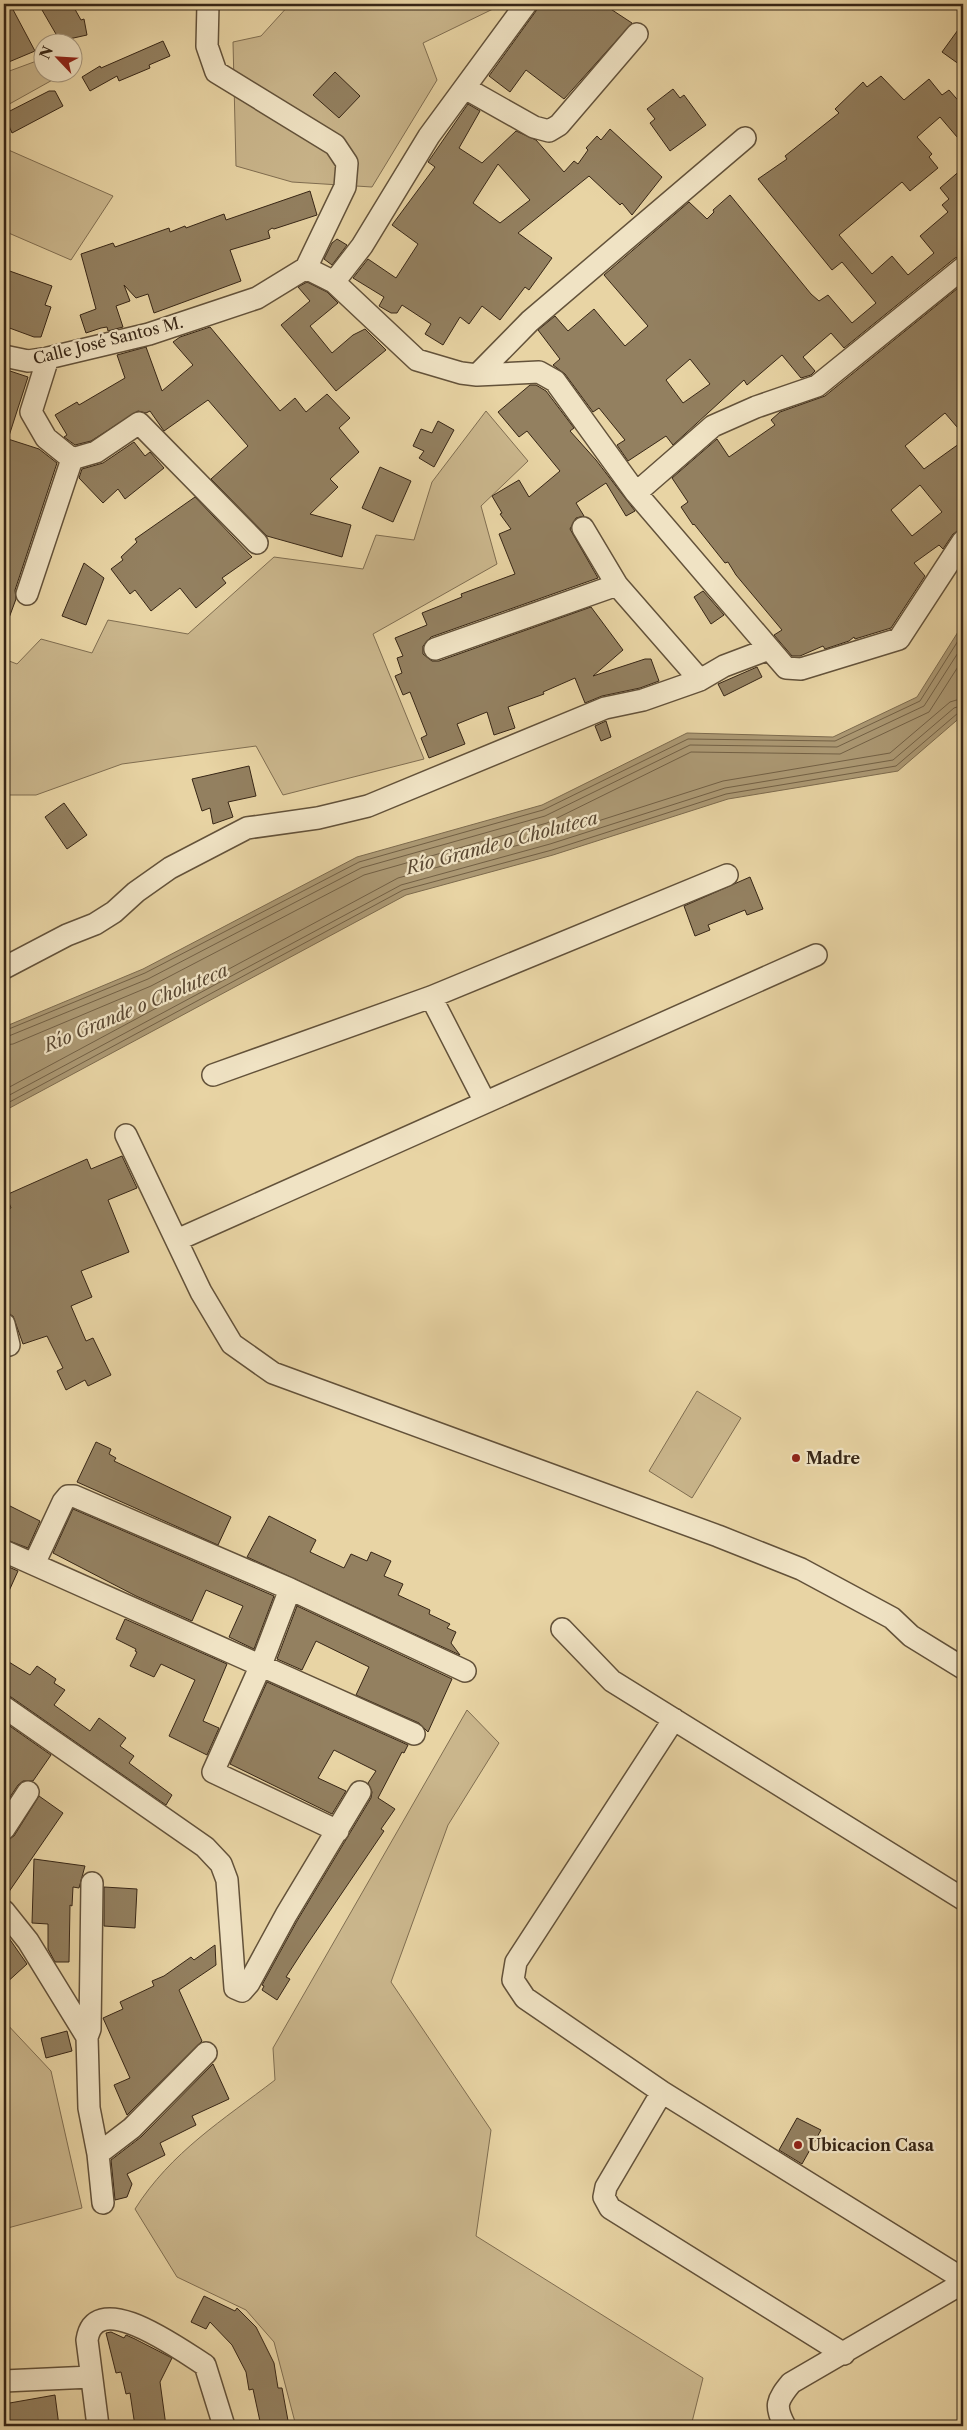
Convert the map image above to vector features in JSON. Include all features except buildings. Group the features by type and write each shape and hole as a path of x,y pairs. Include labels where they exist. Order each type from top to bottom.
{"street":[{"path":"208,4 207,46 216,72 335,145 347,164 345,187 306,268 334,282 417,360 461,373 476,375 539,372 555,381 636,493 786,668 802,670 899,639 963,541"},
{"path":"334,282 362,246 429,136 526,4"},
{"path":"465,88 534,127 549,131 559,125 637,34"},
{"path":"476,375 530,321 745,138"},
{"name":"Calle José Santos M.","path":"4,356 28,361 48,358 149,334 257,298 306,268"},
{"path":"636,493 713,426 756,407 818,386 963,268"},
{"path":"48,358 31,412 46,438 72,459"},
{"path":"72,459 96,452 138,423 257,543"},
{"path":"27,594 72,459"},
{"path":"583,528 617,585 700,680"},
{"path":"435,650 617,585"},
{"path":"4,968 67,935 95,924 114,912 136,892 170,868 247,828 318,818 368,806 605,708 643,700 700,680 724,666 769,649"},
{"path":"213,1075 431,997 727,875"},
{"path":"178,1240 816,955"},
{"path":"431,997 485,1102"},
{"path":"126,1135 202,1292 232,1344 273,1373 718,1536 802,1569 892,1618 911,1636 963,1668"},
{"path":"34,1564 63,1502 68,1496 74,1496 290,1589 465,1671"},
{"path":"4,1550 414,1734"},
{"path":"290,1589 261,1665 213,1772 338,1831"},
{"path":"562,1629 612,1681 963,1899"},
{"path":"4,1707 205,1847 221,1864 227,1880 235,1988 242,1991 249,1983 286,1915 360,1792"},
{"path":"674,1719 516,1962 512,1980 525,1998 662,2092 963,2279"},
{"path":"4,1829 28,1792"},
{"path":"92,1883 90,2029 87,2037 89,2108 98,2154 103,2203"},
{"path":"4,1911 28,1941 87,2037"},
{"path":"98,2154 132,2128 206,2053"},
{"path":"662,2092 606,2187 604,2198 610,2208 844,2354"},
{"path":"785,2426 778,2412 780,2397 791,2383 844,2354 963,2283"},
{"path":"98,2426 87,2340 88,2328 96,2320 108,2318 123,2320 139,2326 205,2365 224,2426"},
{"path":"4,2381 91,2377"}],"shaded area":[{"path":"290,4 498,4 495,8 423,43 437,80 372,187 292,182 236,166 233,42 261,36"},
{"path":"32,63 32,82 49,82 4,107 4,73"},
{"path":"4,148 113,196 71,260 4,231"},
{"path":"486,411 528,461 481,506 497,564 373,634 424,759 283,795 256,746 122,764 36,795 4,795 4,659 17,664 41,639 92,653 108,620 188,634 274,557 363,569 376,535 414,540 432,482"},
{"path":"697,1391 741,1418 692,1498 649,1471"},
{"path":"467,1710 499,1743 448,1825 391,1982 491,2130 476,2236 703,2378 692,2422 684,2426 296,2426 274,2342 246,2310 177,2277 135,2209 149,2189 181,2154 217,2123 275,2080 273,2048"},
{"path":"4,2021 51,2071 82,2208 4,2229"}],"water":[{"name":"Río Grande o Choluteca","path":"963,624 963,715 898,771 728,799 553,855 406,895 4,1111 4,1027 143,969 357,857 542,805 687,733 833,737 917,697"}],"place":[{"name":"Madre","path":"796,1458"},
{"name":"Ubicacion Casa","path":"798,2145"}]}
